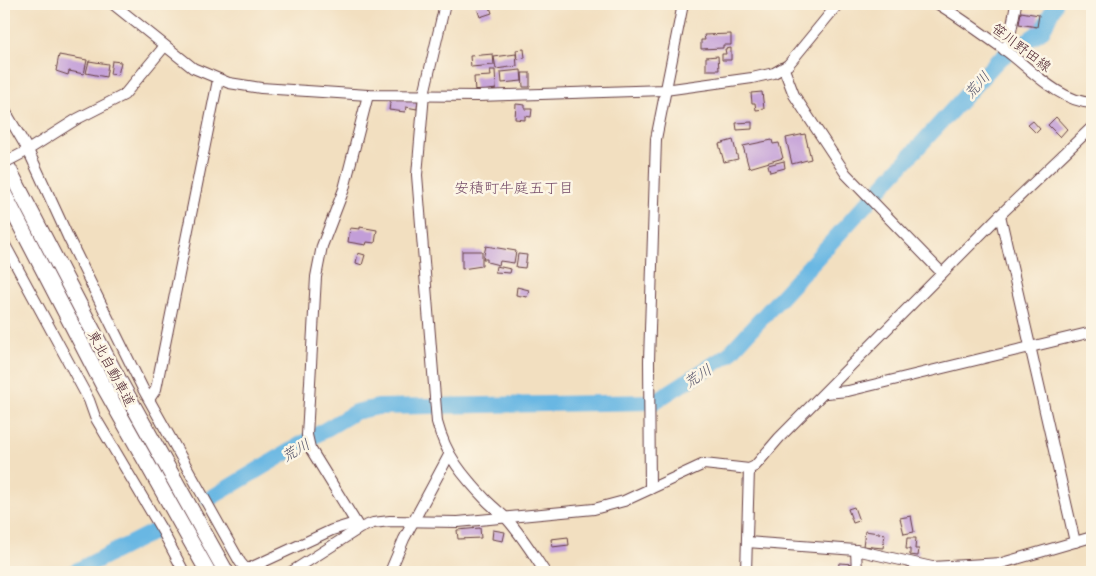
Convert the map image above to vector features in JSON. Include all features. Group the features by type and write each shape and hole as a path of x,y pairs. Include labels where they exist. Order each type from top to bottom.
{"highway":[{"name":"東北自動車道","path":"4,161 116,375 226,572"},
{"name":"東北自動車道","path":"4,194 103,385 208,572"}],"street":[{"path":"113,4 164,47 193,68 218,80 261,88 368,95 424,94 478,96 665,90 752,78 784,68 838,4"},
{"path":"445,4 424,94 417,175 435,407 440,434 449,455 486,500 506,517 545,572"},
{"path":"650,489 649,361 656,139 683,4"},
{"name":"笹川野田線","path":"938,4 1064,95 1074,100 1092,103"},
{"path":"1004,50 1009,42 1016,4"},
{"path":"4,161 25,152 78,119 124,95 164,47"},
{"path":"784,68 794,95 846,174 942,273"},
{"path":"150,398 156,389 218,80"},
{"path":"357,526 310,448 307,435 316,277 322,246 344,189 368,95"},
{"path":"4,109 150,398 202,496 245,568 250,568 332,530 382,521 413,522 506,517 606,507 704,464 749,469 755,466 942,273 1092,127"},
{"path":"1000,215 1075,542"},
{"path":"4,244 89,400 95,417 163,532 184,572"},
{"path":"826,393 848,390 1092,332"},
{"path":"390,572 413,522 449,455"},
{"path":"746,572 749,469"},
{"path":"291,572 357,526"},
{"path":"748,542 856,550 924,566 979,566 1002,562 1092,537"},
{"path":"856,550 857,572"}],"building":[{"path":"489,4 492,13 480,17 476,5"},
{"path":"1021,12 1039,15 1037,27 1019,24"},
{"path":"731,34 731,45 723,45 723,48 701,49 701,40 705,40 704,35"},
{"path":"731,48 731,60 722,60 722,54 726,54 725,49"},
{"path":"524,49 525,58 517,59 516,50"},
{"path":"493,54 494,65 471,67 470,56"},
{"path":"516,54 517,66 496,69 494,57"},
{"path":"59,55 87,60 84,74 69,71 68,75 56,71"},
{"path":"718,56 719,70 706,70 706,57"},
{"path":"89,61 108,64 106,77 86,73"},
{"path":"112,61 121,62 118,75 110,74"},
{"path":"490,70 495,70 496,89 475,92 474,77 491,76"},
{"path":"521,70 522,81 502,83 501,72"},
{"path":"522,73 530,73 530,87 523,87"},
{"path":"762,92 764,109 756,110 755,103 752,103 751,93"},
{"path":"391,97 418,99 417,109 406,107 405,112 389,110"},
{"path":"516,104 525,105 525,109 532,109 531,117 525,116 525,120 515,119"},
{"path":"1056,117 1067,129 1060,137 1048,125"},
{"path":"1033,121 1040,129 1036,133 1028,125"},
{"path":"752,122 752,129 737,130 736,123"},
{"path":"805,134 811,159 792,164 786,138"},
{"path":"733,140 738,159 724,162 719,144"},
{"path":"772,140 773,144 779,143 783,158 749,168 743,146"},
{"path":"784,161 785,168 770,172 768,165"},
{"path":"360,227 377,230 375,243 367,242 366,245 348,242 350,228 360,229"},
{"path":"486,246 516,251 514,263 500,261 499,265 487,262 487,259 483,259"},
{"path":"462,251 482,251 482,266 462,269"},
{"path":"358,253 365,255 362,265 356,263"},
{"path":"518,254 527,255 525,268 516,267"},
{"path":"496,266 511,269 510,273 495,272"},
{"path":"517,287 529,290 527,297 516,295"},
{"path":"854,507 859,521 853,523 848,509"},
{"path":"911,516 914,532 904,534 900,518"},
{"path":"480,528 481,538 458,539 457,530"},
{"path":"493,530 505,532 503,541 492,539"},
{"path":"865,531 885,534 883,548 863,546"},
{"path":"568,537 569,545 552,547 551,539"},
{"path":"907,538 916,538 915,549 919,549 918,556 910,555 910,549 906,549"},
{"path":"839,563 854,564 853,572 838,572"}],"waterway":[{"name":"荒川","path":"209,499 355,412 378,407 654,402 728,355 998,60 1043,30 1055,4"},
{"name":"荒川","path":"74,572 157,530"}],"district":[{"name":"安積町牛庭五丁目","path":"514,186"}]}
